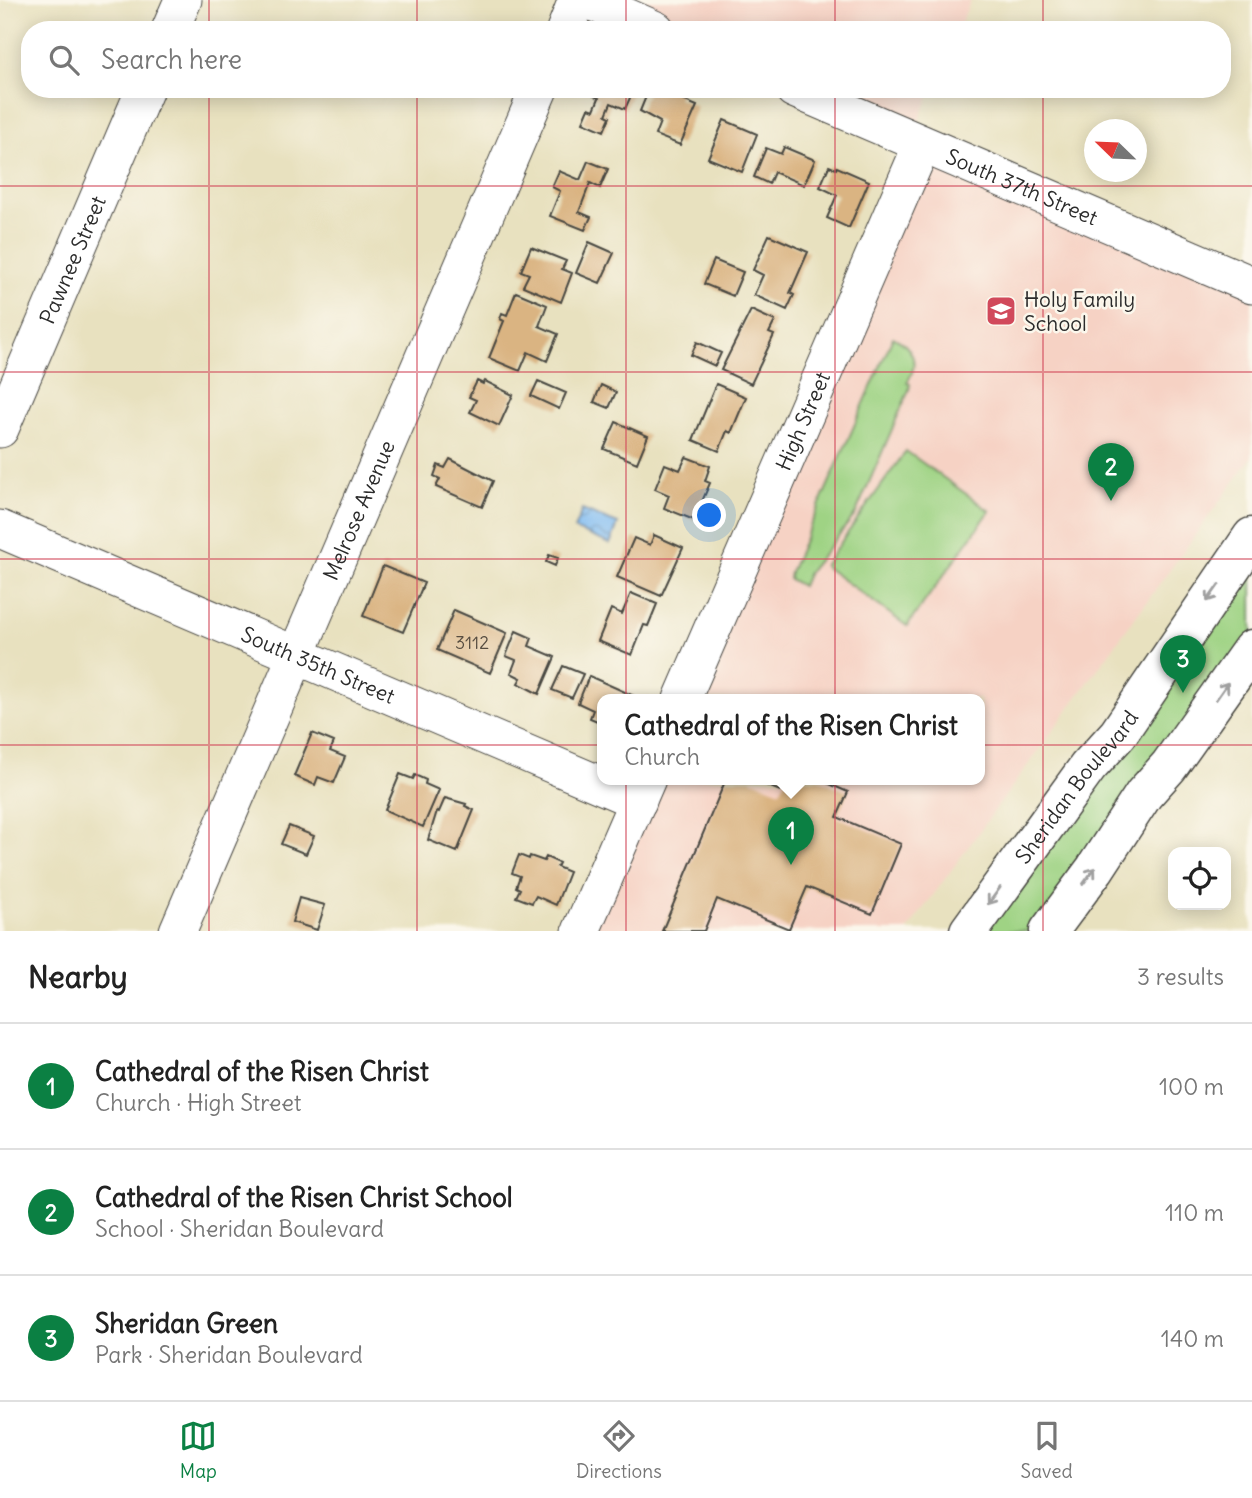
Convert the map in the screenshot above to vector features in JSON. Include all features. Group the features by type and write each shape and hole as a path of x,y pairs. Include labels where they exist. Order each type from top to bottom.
{"main road":[{"name":"Sheridan Boulevard","path":"970,931 1088,767 1118,734 1252,537"},
{"path":"1049,931 1144,794 1169,766 1252,649"}],"street":[{"path":"174,21 183,0"},
{"path":"569,21 577,0"},
{"path":"588,0 636,21"},
{"name":"Pawnee Street","path":"0,429 141,98"},
{"name":"Melrose Avenue","path":"178,931 535,98"},
{"name":"South 37th Street","path":"815,98 1252,285"},
{"name":"High Street","path":"684,694 922,145"},
{"name":"South 35th Street","path":"0,529 297,655 597,772"},
{"path":"581,931 643,790"}],"shaded area":[{"path":"588,0 971,0 962,21 636,21"},
{"path":"815,98 928,98 911,140"},
{"path":"922,145 1252,285 1252,457 907,931 581,931 644,785 985,785 985,694 684,694"}],"green space":[{"path":"893,337 910,351 914,362 907,382 910,384 909,390 855,515 807,574 802,586 789,579 790,572"},
{"path":"906,451 990,511 907,626 824,566"},
{"path":"1252,537 1252,649 1049,931 970,931"}],"water":[{"path":"582,510 618,524 610,544 574,529"}],"building":[{"path":"599,98 630,98 625,109 611,103 606,115 610,117 604,131 583,122 589,108 594,110"},
{"path":"645,98 678,98 697,106 680,145 655,135 660,122 640,111"},
{"path":"724,120 757,134 742,172 708,158"},
{"path":"784,147 815,160 804,185 774,172 769,184 754,177 766,148 781,154"},
{"path":"588,161 608,169 600,188 590,183 579,212 591,217 585,230 550,216 560,191 552,187 559,171 580,180"},
{"path":"829,166 869,181 849,228 827,218 837,195 820,187"},
{"path":"769,235 808,252 790,293 794,295 787,310 754,295 763,275 753,270"},
{"path":"589,242 614,253 600,283 576,273"},
{"path":"531,247 566,261 562,269 572,273 561,302 523,286 529,274 521,271"},
{"path":"714,260 743,272 733,296 704,284"},
{"path":"516,292 547,305 539,326 558,334 547,361 528,352 520,371 489,358 504,321 500,319 502,313 507,315"},
{"path":"751,310 775,321 769,333 774,335 751,384 721,370"},
{"path":"697,342 721,353 715,366 691,355"},
{"path":"477,381 483,384 485,381 513,395 499,426 470,412 476,400 469,397"},
{"path":"538,381 566,393 559,409 531,396"},
{"path":"716,384 746,397 731,433 727,431 719,451 693,440"},
{"path":"601,385 616,392 609,408 594,402"},
{"path":"616,422 648,436 637,463 604,449"},
{"path":"686,457 710,466 705,481 710,483 694,520 664,508 669,495 655,489 665,464 680,470"},
{"path":"450,459 493,481 482,507 436,487 440,479 434,476 438,465 445,468"},
{"path":"654,535 683,548 661,596 617,577 634,538 650,545"},
{"path":"549,555 558,558 555,566 546,562"},
{"path":"383,566 424,583 403,632 363,616"},
{"path":"631,593 657,604 648,626 644,625 632,655 598,641 611,609 622,614"},
{"path":"454,610 507,633 490,673 437,650"},
{"path":"516,631 532,638 529,646 555,657 539,694 518,683 521,678 511,673 516,660 506,656"},
{"path":"563,666 583,674 572,698 552,690"},
{"path":"589,676 630,694 597,694 597,721 590,718 593,710 578,703"},
{"path":"312,733 334,742 330,751 345,757 334,783 318,777 315,785 294,776"},
{"path":"400,774 413,779 415,775 426,780 425,784 439,790 423,827 385,810"},
{"path":"723,785 766,785 780,791 783,785 832,785 848,792 837,817 901,844 872,914 807,887 789,929 717,899 704,931 662,931"},
{"path":"445,798 466,804 465,806 474,810 457,852 428,840 437,811 439,812"},
{"path":"289,826 314,836 306,854 281,844"},
{"path":"519,855 544,861 546,857 559,863 557,867 569,872 556,905 536,896 532,903 516,897 520,889 516,887 520,876 512,873"},
{"path":"299,898 325,905 317,930 292,922"}],"place":[{"name":"Holy Family School","path":"1001,311"},
{"name":"Cathedral of the Risen Christ School","path":"1111,501"},
{"name":"Sheridan Green","path":"1183,693"},
{"name":"Cathedral of the Risen Christ","path":"791,865"}]}
